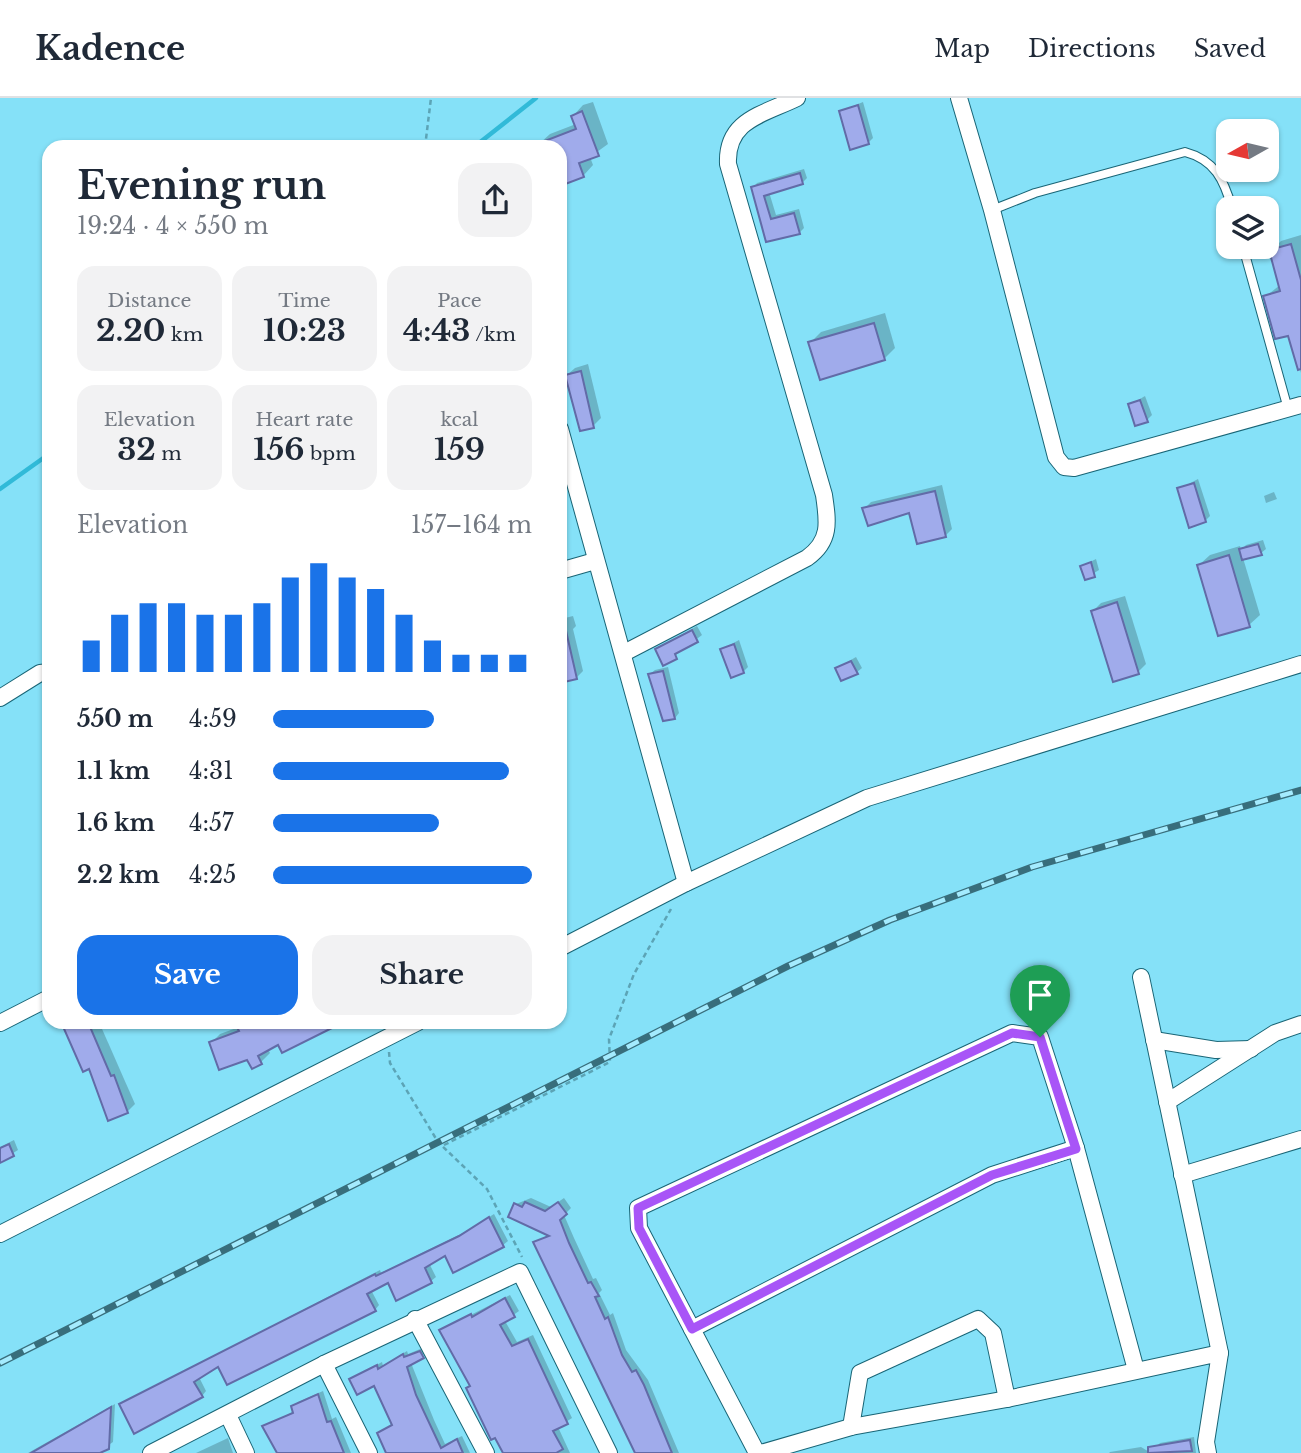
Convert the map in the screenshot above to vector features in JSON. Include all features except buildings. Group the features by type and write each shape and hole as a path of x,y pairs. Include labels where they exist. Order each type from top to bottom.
{"street":[{"path":"624,653 807,558 825,539 828,527 824,495 728,164 727,147 731,135 746,123 797,98"},
{"path":"959,98 992,210 1056,457 1064,467 1074,468 1155,448 1294,407"},
{"path":"567,455 686,883"},
{"path":"567,568 595,561"},
{"path":"567,944 686,883 867,798 1301,664"},
{"path":"0,698 42,673"},
{"path":"1141,977 1220,1353 1206,1442 1208,1453"},
{"path":"0,1022 42,1001"},
{"path":"1167,1102 1275,1032 1301,1024"},
{"path":"383,1029 387,1038"},
{"path":"0,1234 404,1029"},
{"path":"1136,1370 1076,1149 1040,1037 1012,1033 638,1208 639,1228 759,1453 851,1427 1007,1399 1220,1353"},
{"path":"1154,1040 1216,1050 1251,1049"},
{"path":"1182,1175 1301,1139"},
{"path":"692,1329 992,1175 1076,1149"},
{"path":"151,1453 415,1319 520,1272 609,1453"},
{"path":"415,1319 486,1453"},
{"path":"851,1427 860,1373 978,1319 993,1333 1007,1399"},
{"path":"324,1364 369,1453"},
{"path":"228,1415 246,1453"}],"lane":[{"path":"992,210 1035,193 1185,152 1201,157 1216,168 1229,196"},
{"path":"1247,259 1294,407"}],"path":[{"path":"426,140 431,98"},
{"path":"444,1145 610,1062 609,1039 634,974 686,883"},
{"path":"387,1038 390,1063 438,1142 487,1189 522,1254 520,1272"}],"waterway":[{"path":"483,140 536,98"},
{"path":"0,489 42,459"}],"railway":[{"path":"0,1363 788,966 890,920 1032,867 1301,790"}],"route":[{"path":"1012,1033 1040,1037 1076,1149 992,1175 692,1329 639,1228 638,1208 1012,1033"}]}
